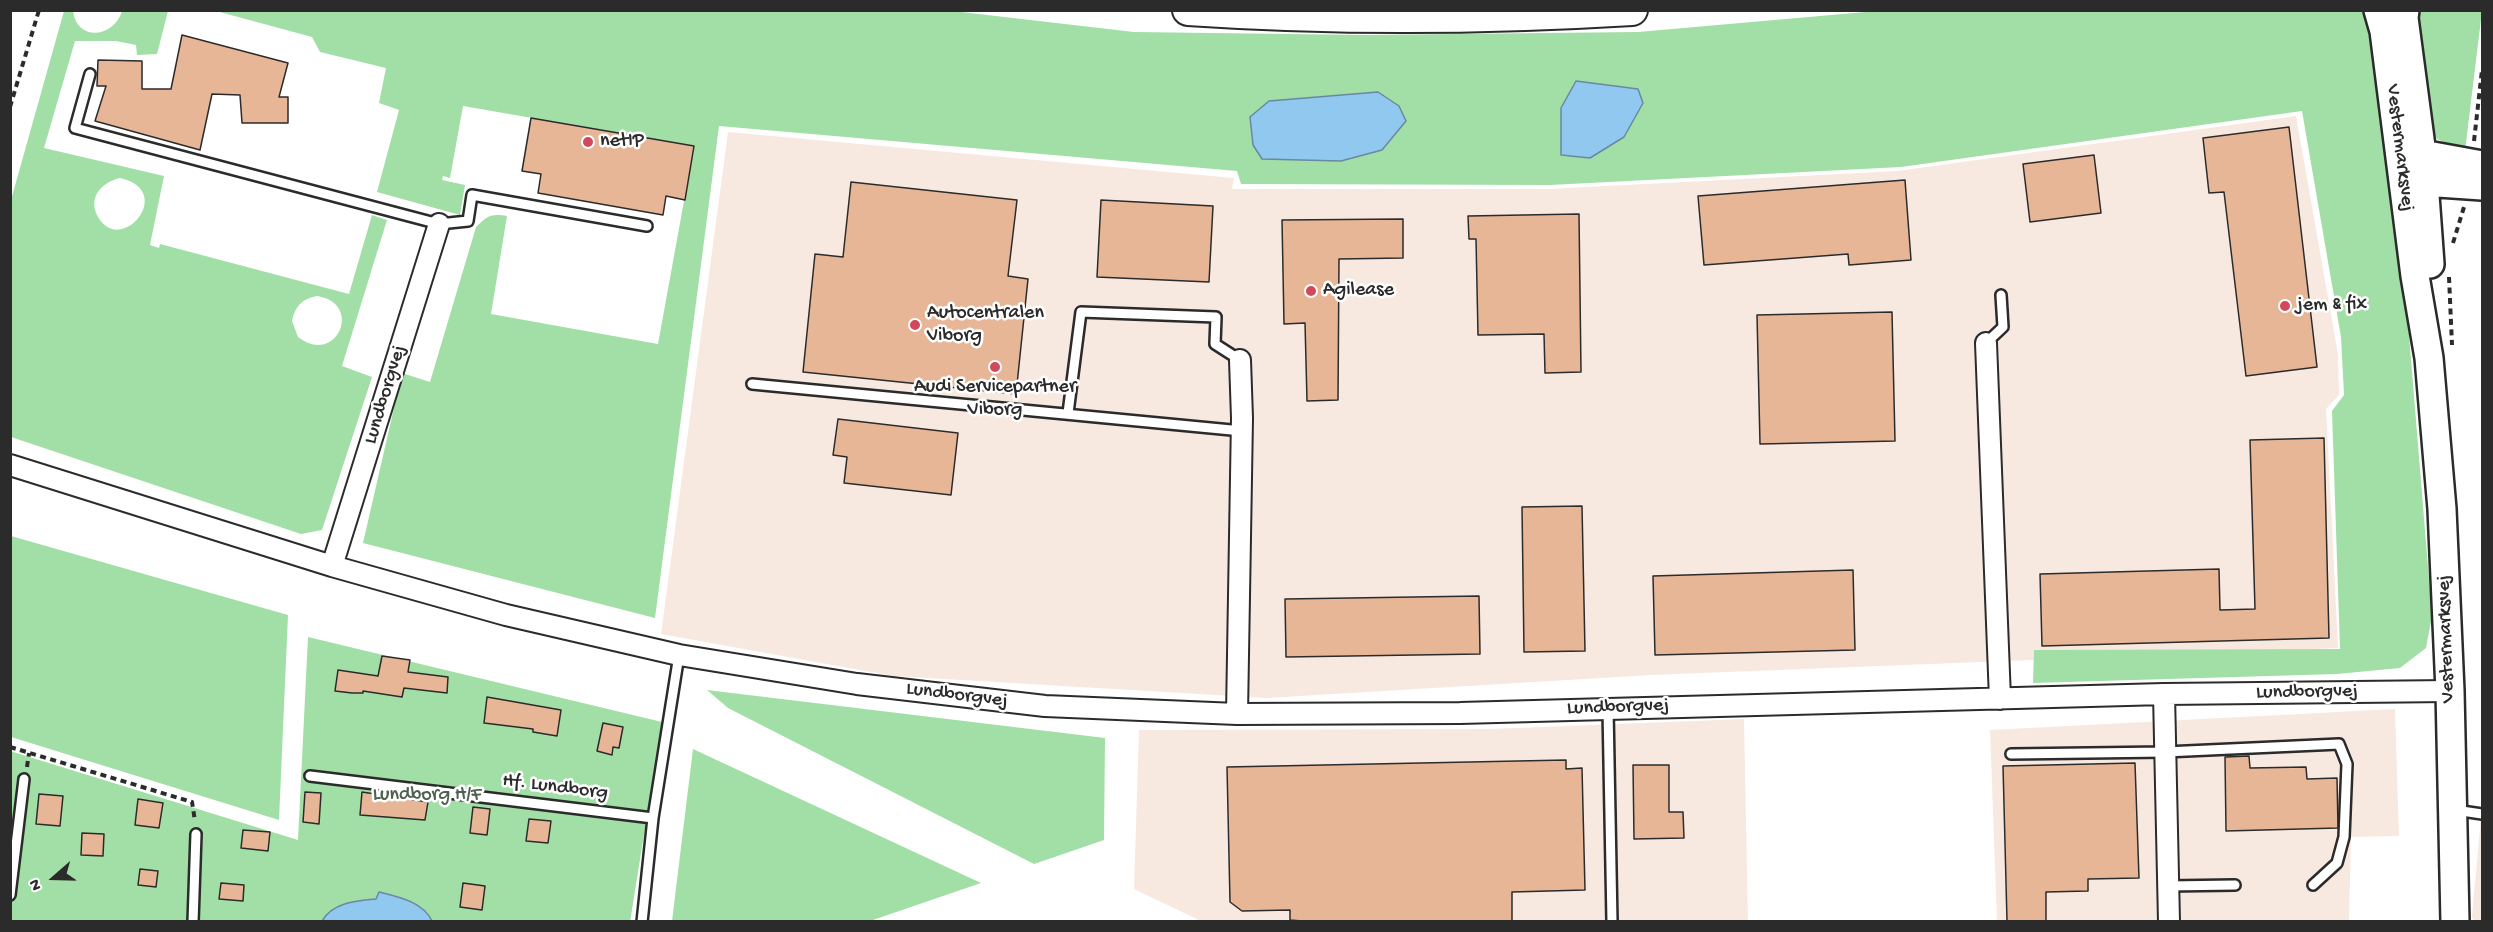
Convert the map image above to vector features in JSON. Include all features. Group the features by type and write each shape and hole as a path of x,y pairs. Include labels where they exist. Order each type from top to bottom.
{"main road":[{"path":"1188,10 1283,17 1531,16 1632,10"}],"street":[{"name":"Vestermarksvej","path":"2378,10 2412,159"},
{"name":"Vestermarksvej","path":"2404,10 2414,187 2415,276 2429,358 2442,509 2450,691 2455,921"},
{"path":"2412,159 2478,172"},
{"path":"2414,187 2478,172"},
{"name":"Lundborgvej","path":"332,566 439,224"},
{"path":"1986,343 2000,699"},
{"path":"1237,714 1242,431 1240,360"},
{"name":"Lundborgvej","path":"10,465 332,566 506,615 679,655 857,684 1045,706 1237,714 1461,713 2164,694 2450,691"},
{"path":"2164,694 2169,921"}],"lane":[{"path":"90,74 75,128 439,224 468,221 472,195 647,226"},
{"path":"1986,343 2003,327 2001,295"},
{"path":"1068,413 1081,312 1216,317 1215,344 1240,360"},
{"path":"752,384 1242,431"},
{"path":"642,921 653,818 679,655"},
{"path":"1608,708 1612,921"},
{"path":"2011,754 2165,752 2339,744 2348,764 2344,837 2337,863 2313,885"},
{"name":"Hf. Lundborg","path":"310,776 653,818"},
{"path":"10,895 24,779"},
{"path":"2451,810 2482,814"},
{"path":"193,921 196,834"},
{"path":"2168,886 2235,885"}],"path":[{"path":"10,107 39,10"},
{"path":"2478,172 2482,70"},
{"path":"10,747 192,802 196,834"}],"shaded area":[{"path":"2296,116 2338,354 2339,395 2326,409 2338,648 1651,675 1267,698 893,676 661,634 728,132 1234,178 1232,189 1548,189 1897,171"},
{"path":"2395,709 2399,836 2351,837 2349,921 1997,921 1990,730"},
{"path":"1744,719 1748,921 1201,921 1134,889 1139,730 1490,729"},
{"path":"2482,807 2482,921 2473,921 2472,916"}],"green space":[{"path":"944,10 1134,32 1365,35 1638,32 1888,10 2364,11 2375,68 2380,124 2406,298 2432,616 2426,648 2400,668 2337,674 2033,683 2034,650 2340,649 2332,411 2344,395 2341,337 2302,111 1901,167 1550,185 1241,184 1237,171 719,126 655,618 363,543 402,373 430,382 476,227 490,216 507,216 491,314 658,344 694,146 463,106 450,178 443,176 442,180 465,185 460,215 377,192 399,110 379,103 386,68 320,52 312,37 216,11"},
{"path":"2412,10 2482,11 2465,151 2437,139 2424,115"},
{"path":"64,11 73,11 81,28 96,33 112,27 122,11 168,11 157,54 137,55 136,45 116,41 75,41 44,148 164,176 150,245 159,248 160,244 349,294 372,215 387,220 342,366 372,377 322,530 301,534 11,437 11,200","holes":["120,178 137,185 144,195 144,207 138,218 129,226 118,230 107,227 97,215 94,202 103,186","317,296 331,301 339,310 342,320 340,330 334,339 324,344 312,344 298,337 292,321 300,304"]},
{"path":"11,536 288,615 279,820 11,737"},
{"name":"Lundborg H/F","path":"308,637 662,722 630,922 11,921 10,751 298,840"},
{"path":"707,690 1105,738 1104,840 1034,864 728,708"},
{"path":"693,749 981,883 870,921 672,921"}],"water":[{"path":"1576,81 1638,89 1643,103 1624,137 1590,158 1561,155 1561,108"},
{"path":"1378,92 1399,106 1406,121 1382,150 1341,161 1262,159 1253,145 1250,117 1269,101"},
{"path":"379,892 417,905 432,921 322,921 339,906 376,899"}],"building":[{"path":"182,35 288,63 279,97 288,97 288,123 242,123 240,95 212,94 200,150 95,121 106,86 97,86 98,60 142,61 142,89 171,89"},
{"path":"531,118 694,146 685,200 666,196 663,215 538,193 541,174 522,171"},
{"path":"2289,127 2317,367 2246,376 2224,192 2209,193 2203,138"},
{"path":"2094,155 2101,213 2030,222 2023,164"},
{"path":"1905,180 1911,260 1849,265 1848,254 1704,265 1698,196"},
{"name":"Autocentralen Viborg","path":"851,182 1017,200 1008,276 1028,279 1016,394 803,372 815,254 843,257"},
{"path":"1101,200 1213,206 1209,282 1097,277"},
{"path":"1579,214 1581,372 1545,373 1544,334 1478,335 1476,239 1469,239 1468,216"},
{"name":"Agilease","path":"1403,219 1403,258 1339,259 1338,400 1307,401 1305,323 1284,324 1282,220"},
{"path":"1892,312 1895,441 1760,444 1757,315"},
{"path":"838,419 958,433 951,495 844,483 847,457 833,455"},
{"path":"2324,438 2329,638 2042,646 2040,574 2219,569 2220,610 2255,609 2250,440"},
{"path":"1582,506 1585,651 1524,652 1522,507"},
{"path":"1853,570 1855,650 1655,655 1653,576"},
{"path":"1479,596 1480,654 1286,657 1285,599"},
{"path":"382,656 410,660 408,672 448,677 447,693 404,688 402,697 363,691 363,693 352,693 335,691 338,670 378,676"},
{"path":"487,697 561,710 557,736 533,732 533,729 484,723"},
{"path":"603,723 623,727 619,748 613,747 612,755 597,751"},
{"path":"2249,756 2250,768 2306,767 2307,779 2337,778 2338,828 2226,831 2225,757"},
{"path":"1566,760 1566,769 1582,768 1585,890 1512,892 1512,921 1302,921 1290,920 1290,910 1242,911 1230,902 1227,767"},
{"path":"2135,763 2139,878 2088,879 2088,891 2046,892 2046,921 2007,921 2003,766"},
{"path":"1633,765 1669,765 1669,812 1683,812 1684,838 1634,839"},
{"path":"305,792 321,793 319,824 303,822"},
{"path":"362,792 428,802 425,820 360,815"},
{"path":"39,794 63,796 60,826 36,824"},
{"path":"138,799 163,803 159,828 135,825"},
{"path":"473,807 490,809 487,835 470,833"},
{"path":"529,819 551,821 548,843 526,841"},
{"path":"243,830 270,832 268,851 241,848"},
{"path":"82,833 104,834 103,856 81,855"},
{"path":"140,869 158,871 156,887 138,885"},
{"path":"221,883 244,885 243,901 219,899"},
{"path":"463,883 485,886 482,910 460,907"}],"place":[{"name":"netIP","path":"588,142"},
{"name":"Agilease","path":"1311,291"},
{"name":"jem & fix","path":"2285,306"},
{"name":"Autocentralen Viborg","path":"915,325"},
{"name":"Audi Servicepartner Viborg","path":"995,367"}]}
